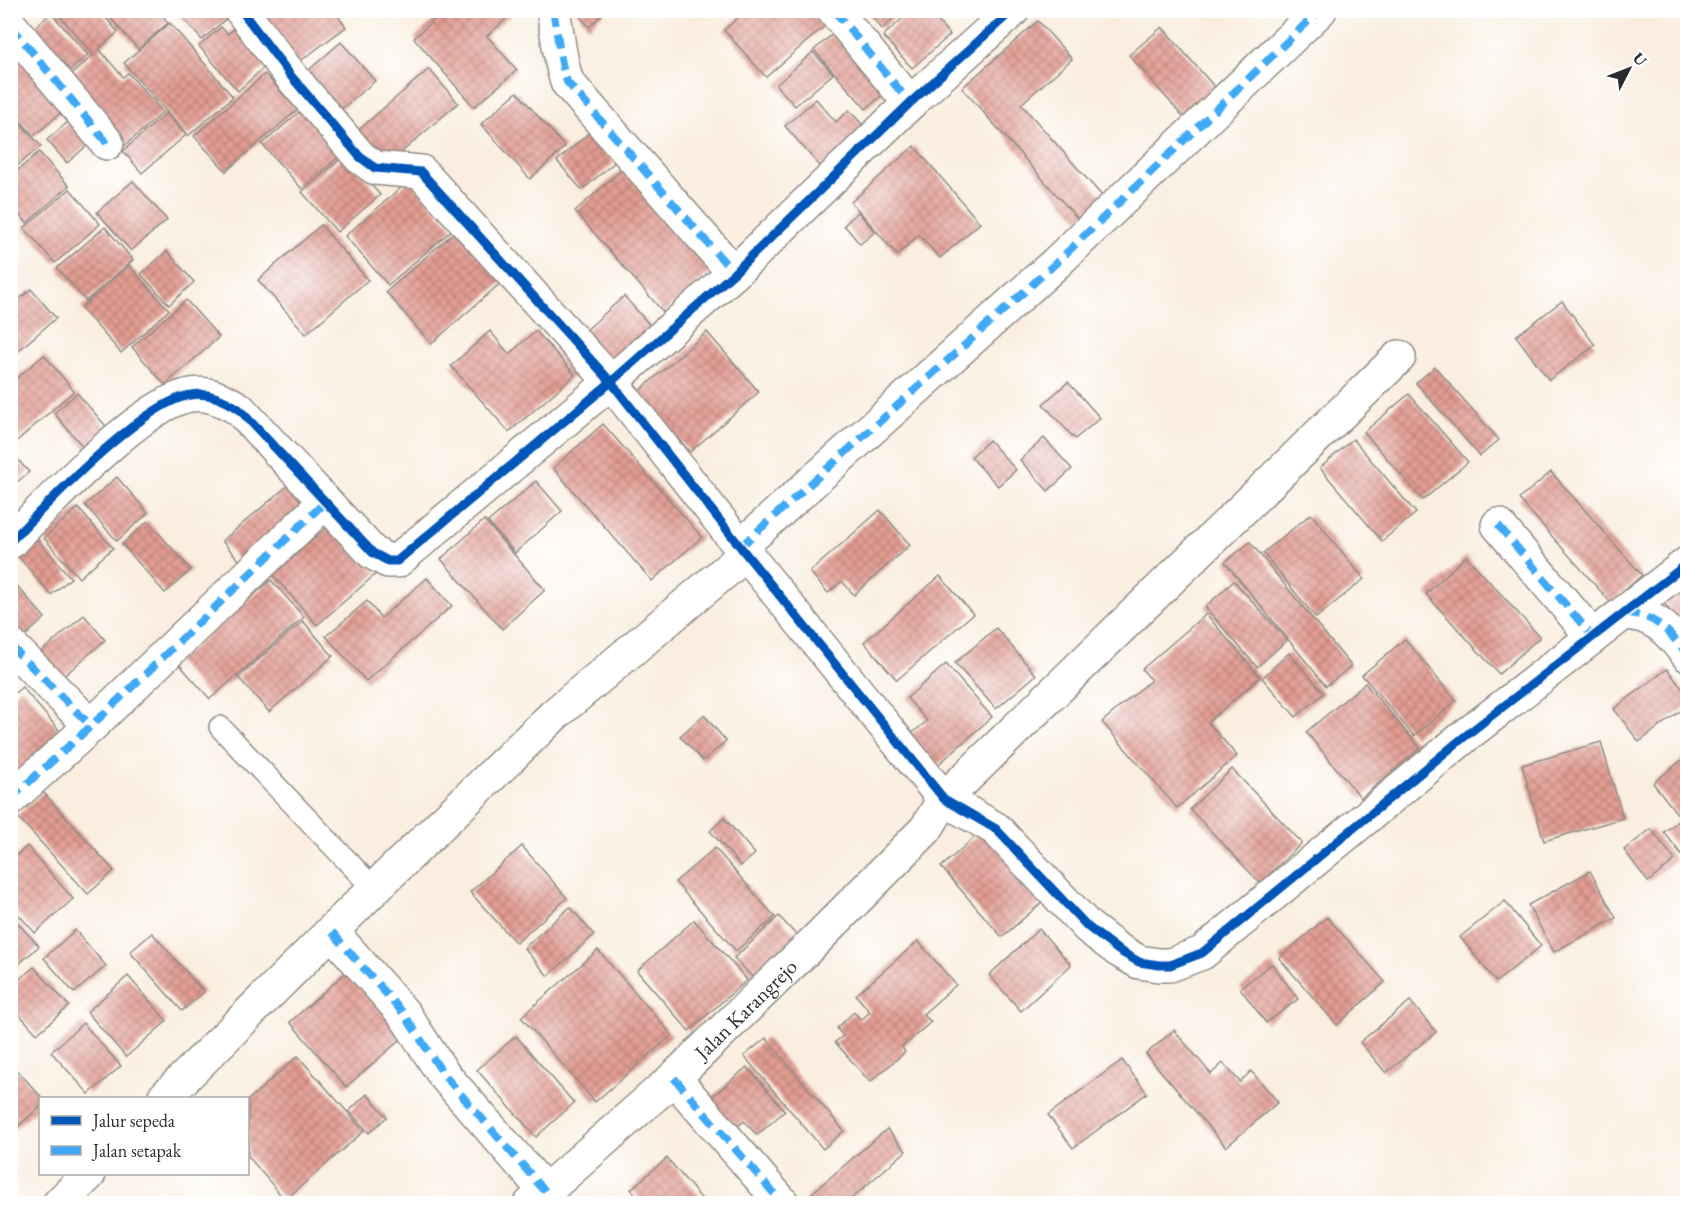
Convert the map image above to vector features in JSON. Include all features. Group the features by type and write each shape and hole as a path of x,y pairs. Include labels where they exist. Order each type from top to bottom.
{"street":[{"path":"241,10 291,76 360,157 375,168 421,172 611,382 944,799 996,829 1088,927 1118,950 1139,962 1170,965 1202,953 1464,737 1688,563"},
{"path":"553,10 558,35 559,60 567,82 734,273"},
{"path":"834,10 910,103"},
{"path":"10,543 56,493 159,406 193,394 224,400 239,409 374,553 388,561 397,561 611,382 734,273 910,103 1013,10"},
{"path":"165,1097 374,889 554,715 743,550 1056,263 1320,10"},
{"path":"10,25 107,143"},
{"name":"Jalan Karangrejo","path":"538,1197 674,1078 898,859 926,829 944,799 1399,357"},
{"path":"10,799 91,726 325,502"},
{"path":"1498,525 1593,637"},
{"path":"1624,613 1644,615 1656,621 1688,655"},
{"path":"10,645 91,726"},
{"path":"332,932 404,1014 444,1075 538,1197"},
{"path":"674,1078 783,1203"},
{"path":"59,1203 87,1175"}],"lane":[{"path":"220,727 374,889"}],"building":[{"path":"55,10 99,10 118,32 99,49 123,77 128,73 163,112 121,149 70,76 93,55"},
{"path":"103,10 159,10 168,23 138,49"},
{"path":"176,10 236,10 202,40"},
{"path":"249,10 334,10 346,27 291,68"},
{"path":"445,10 516,10 487,36 517,70 474,107 414,38"},
{"path":"575,10 607,10 589,27"},
{"path":"747,10 831,10 836,16 766,77 724,30"},
{"path":"866,10 903,10 882,29"},
{"path":"912,10 928,10 950,35 912,68 883,36"},
{"path":"51,13 88,55 64,76 27,34"},
{"path":"1038,21 1072,59 1021,104 1103,197 1078,219 962,88"},
{"path":"170,23 233,97 188,136 124,63"},
{"path":"238,25 270,62 238,91 199,46 221,27 228,34"},
{"path":"842,26 894,85 866,109 814,50"},
{"path":"1162,27 1218,91 1186,120 1129,55"},
{"path":"10,37 72,103 34,136 10,109"},
{"path":"341,42 375,81 335,114 302,76"},
{"path":"813,52 833,74 795,106 776,85"},
{"path":"429,69 458,103 386,166 356,132"},
{"path":"265,74 297,110 226,171 194,136"},
{"path":"517,92 565,147 530,179 481,124"},
{"path":"816,99 836,122 849,110 870,133 825,172 785,126"},
{"path":"304,108 343,153 302,189 262,144"},
{"path":"10,112 41,146 10,172"},
{"path":"166,113 186,135 142,173 123,151"},
{"path":"76,115 96,138 67,163 47,140"},
{"path":"589,133 615,162 582,190 557,161"},
{"path":"914,146 980,223 940,258 919,235 897,255 851,202"},
{"path":"39,152 69,186 27,223 10,204 10,177"},
{"path":"345,155 380,195 337,232 302,192"},
{"path":"626,166 715,268 664,313 575,211"},
{"path":"410,180 453,229 388,285 345,236"},
{"path":"133,181 167,220 131,251 97,212"},
{"path":"70,189 100,224 55,263 24,228"},
{"path":"858,212 875,232 860,244 844,225"},
{"path":"321,225 368,280 306,334 258,280"},
{"path":"105,227 133,260 86,301 57,268"},
{"path":"459,228 504,280 431,344 386,292"},
{"path":"167,251 194,282 169,305 141,274"},
{"path":"129,265 169,310 121,353 81,308"},
{"path":"31,289 56,318 10,358 10,307"},
{"path":"624,296 655,331 613,367 583,333"},
{"path":"186,300 219,337 165,385 132,347"},
{"path":"1562,301 1595,345 1549,380 1516,336"},
{"path":"490,331 509,354 536,331 575,375 509,432 451,366"},
{"path":"707,332 759,392 690,452 638,392"},
{"path":"44,355 74,391 10,447 10,384"},
{"path":"1435,367 1499,440 1480,456 1416,383"},
{"path":"1068,382 1100,418 1075,439 1043,404"},
{"path":"77,393 118,440 95,461 54,413"},
{"path":"1409,394 1468,462 1423,500 1364,432"},
{"path":"603,424 702,537 652,581 553,468"},
{"path":"1044,438 1072,469 1048,491 1020,460"},
{"path":"1353,439 1416,513 1382,541 1320,468"},
{"path":"989,440 1016,470 998,486 971,457"},
{"path":"12,453 29,472 10,488 10,454"},
{"path":"1551,472 1642,575 1611,603 1519,499"},
{"path":"117,477 148,513 117,541 85,505"},
{"path":"536,481 562,511 515,553 488,522"},
{"path":"291,483 314,509 246,568 222,541"},
{"path":"78,508 113,548 79,578 44,538"},
{"path":"880,510 910,545 854,595 842,581 828,593 810,572"},
{"path":"1311,514 1364,579 1316,618 1263,553"},
{"path":"484,520 545,590 502,629 441,559"},
{"path":"148,521 191,570 165,593 122,544"},
{"path":"333,522 377,573 317,625 273,575"},
{"path":"37,539 71,578 51,595 18,556"},
{"path":"1250,542 1351,666 1326,686 1225,562"},
{"path":"1466,556 1540,637 1499,674 1426,594"},
{"path":"940,576 973,614 897,680 864,642"},
{"path":"10,578 45,618 16,644 10,637"},
{"path":"427,578 452,606 366,681 326,636 367,601 381,618"},
{"path":"271,580 304,617 210,699 177,662"},
{"path":"1234,581 1287,640 1257,667 1205,607"},
{"path":"1688,583 1688,635 1663,602"},
{"path":"1206,614 1260,677 1208,722 1237,756 1177,808 1102,722 1151,680 1142,669"},
{"path":"84,615 105,640 56,683 34,658"},
{"path":"303,621 333,656 269,712 238,677"},
{"path":"996,628 1036,675 996,709 955,663"},
{"path":"1405,639 1456,701 1414,736 1362,675"},
{"path":"1289,653 1324,693 1296,717 1262,678"},
{"path":"946,664 992,717 932,770 905,739 927,721 907,698"},
{"path":"1667,669 1688,696 1688,705 1639,742 1614,709"},
{"path":"1365,683 1420,748 1361,798 1306,732"},
{"path":"22,687 64,736 10,780 10,697"},
{"path":"704,715 726,741 703,761 680,736"},
{"path":"1601,742 1623,818 1544,841 1522,765"},
{"path":"1688,755 1688,809 1679,816 1653,783"},
{"path":"1232,769 1302,843 1260,883 1190,809"},
{"path":"43,792 114,871 88,894 17,816"},
{"path":"1688,814 1688,863 1664,832"},
{"path":"724,818 755,854 741,866 710,831"},
{"path":"984,829 1046,899 1002,937 941,867"},
{"path":"1651,829 1675,860 1648,882 1624,850"},
{"path":"27,846 73,899 35,933 10,905 10,861"},
{"path":"522,846 567,898 516,943 470,892"},
{"path":"715,848 775,917 736,951 675,882"},
{"path":"1590,871 1616,918 1554,952 1528,905"},
{"path":"1505,901 1541,946 1496,982 1460,937"},
{"path":"570,907 594,935 548,976 524,948"},
{"path":"10,915 39,946 10,972"},
{"path":"779,916 804,944 760,985 734,958"},
{"path":"1327,917 1385,982 1337,1025 1279,958"},
{"path":"694,920 747,980 689,1031 637,971"},
{"path":"1039,929 1071,965 1021,1011 989,975"},
{"path":"75,930 106,966 74,993 44,958"},
{"path":"152,933 204,992 182,1011 130,952"},
{"path":"918,941 956,985 923,1014 931,1022 902,1047 905,1052 870,1082 835,1042 843,1036 837,1028 854,1012 861,1020 870,1012 856,995"},
{"path":"598,950 672,1035 595,1102 521,1017"},
{"path":"1272,964 1298,999 1266,1023 1240,988"},
{"path":"34,967 69,1006 37,1034 10,1004 10,987"},
{"path":"352,967 409,1032 346,1087 290,1022"},
{"path":"128,976 167,1021 126,1057 87,1012"},
{"path":"1410,1001 1436,1032 1386,1073 1360,1042"},
{"path":"83,1023 121,1066 89,1094 51,1052"},
{"path":"1174,1030 1211,1074 1223,1063 1240,1082 1251,1071 1278,1102 1226,1147 1146,1054"},
{"path":"516,1036 574,1103 536,1137 477,1070"},
{"path":"766,1038 844,1131 823,1149 744,1056"},
{"path":"298,1056 364,1131 285,1200 249,1157 249,1099"},
{"path":"1122,1060 1147,1093 1073,1148 1048,1115"},
{"path":"747,1067 785,1111 757,1135 744,1121 735,1129 709,1099"},
{"path":"18,1071 41,1097 39,1097 39,1108 10,1133 10,1077"},
{"path":"367,1094 387,1117 369,1133 349,1111"},
{"path":"887,1129 906,1151 845,1204 811,1204 806,1198"},
{"path":"667,1158 706,1204 644,1204 631,1189"}],"marked path":[{"path":"553,10 567,82 734,273"},
{"path":"834,10 910,103"},
{"path":"740,547 1056,263 1320,10"},
{"path":"10,25 107,143"},
{"path":"10,799 91,726 325,502"},
{"path":"1498,525 1593,637"},
{"path":"1624,613 1645,617 1661,626 1688,655"},
{"path":"10,645 91,726"},
{"path":"332,932 404,1014 444,1075 545,1191"},
{"path":"674,1078 783,1204"}],"cycle path":[{"path":"241,10 291,76 360,157 375,168 421,172 611,382 746,554 944,799 996,829 1088,927 1118,950 1139,962 1170,965 1202,953 1464,737 1688,563"},
{"path":"10,542 70,481 122,435 148,415 171,402 198,394 222,400 239,409 373,553 388,561 397,561 611,382 734,273 910,103 1013,10"}]}
